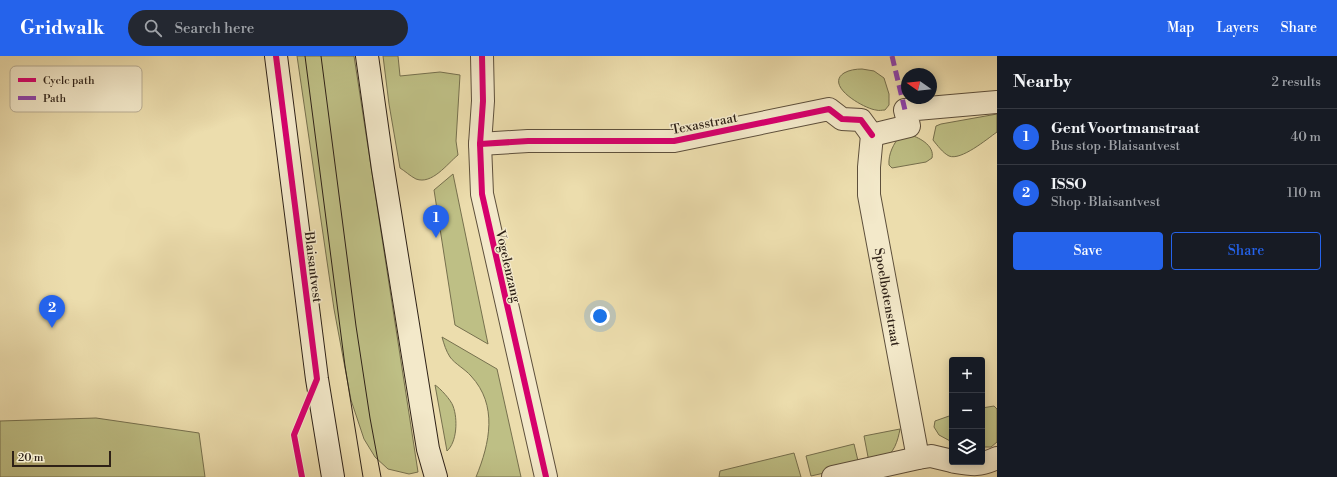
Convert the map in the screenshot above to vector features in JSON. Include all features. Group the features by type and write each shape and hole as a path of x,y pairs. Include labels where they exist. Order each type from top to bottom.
{"street":[{"name":"Blaisantvest","path":"276,56 317,379 333,477"},
{"path":"368,56 386,184 428,449 436,477"},
{"name":"Vogelenzang","path":"482,56 483,101 480,144 482,194 546,477"},
{"path":"872,135 909,126 905,110 997,102"},
{"name":"Texasstraat","path":"480,144 528,141 674,141 829,109 842,119 861,120 872,135"},
{"name":"Spoelbotenstraat","path":"872,135 869,167 869,195 918,458"},
{"path":"833,477 931,456 949,461"}],"green space":[{"path":"297,56 354,56 418,472 409,474 388,469 375,457 364,439 351,400 334,309"},
{"path":"383,56 398,56 400,76 440,72 460,75 456,141 458,155 439,173 428,179 416,179 400,168 389,104"},
{"path":"862,69 874,71 884,78 889,94 889,105 885,110 871,109 864,106 848,96 842,90 839,84 839,78 848,71"},
{"path":"997,114 997,132 974,148 960,155 954,157 949,156 942,151 933,140 936,126"},
{"path":"908,134 921,139 928,145 931,149 932,158 926,162 892,168 889,165 889,157 892,149 900,136"},
{"path":"453,174 488,344 455,325 434,190"},
{"path":"442,337 497,369 521,477 476,477 488,438 488,412 485,399 480,387 471,376 450,357"},
{"path":"435,385 452,403 455,411 455,436 447,451"},
{"path":"994,406 997,409 997,442 991,447 985,447 985,408"},
{"path":"949,416 949,440 939,435 934,427 935,421"},
{"path":"96,418 199,433 205,477 0,477 0,421"},
{"path":"900,429 897,442 890,454 880,460 869,462 864,436"},
{"path":"854,444 859,465 811,476 806,456"},
{"path":"794,453 801,477 719,477 720,471"}],"tram line":[{"path":"305,56 345,366 363,477"},
{"path":"321,56 356,326 370,418 381,477"}],"marked path":[{"path":"892,56 905,110"}],"cycle path":[{"path":"276,56 317,379 294,435 302,477"},
{"path":"482,56 483,101 480,144 482,194 546,477"},
{"path":"480,144 528,141 674,141 829,109 842,119 861,120 872,135"}],"place":[{"name":"Gent Voortmanstraat","path":"436,238"},
{"name":"ISSO","path":"52,328"}]}
